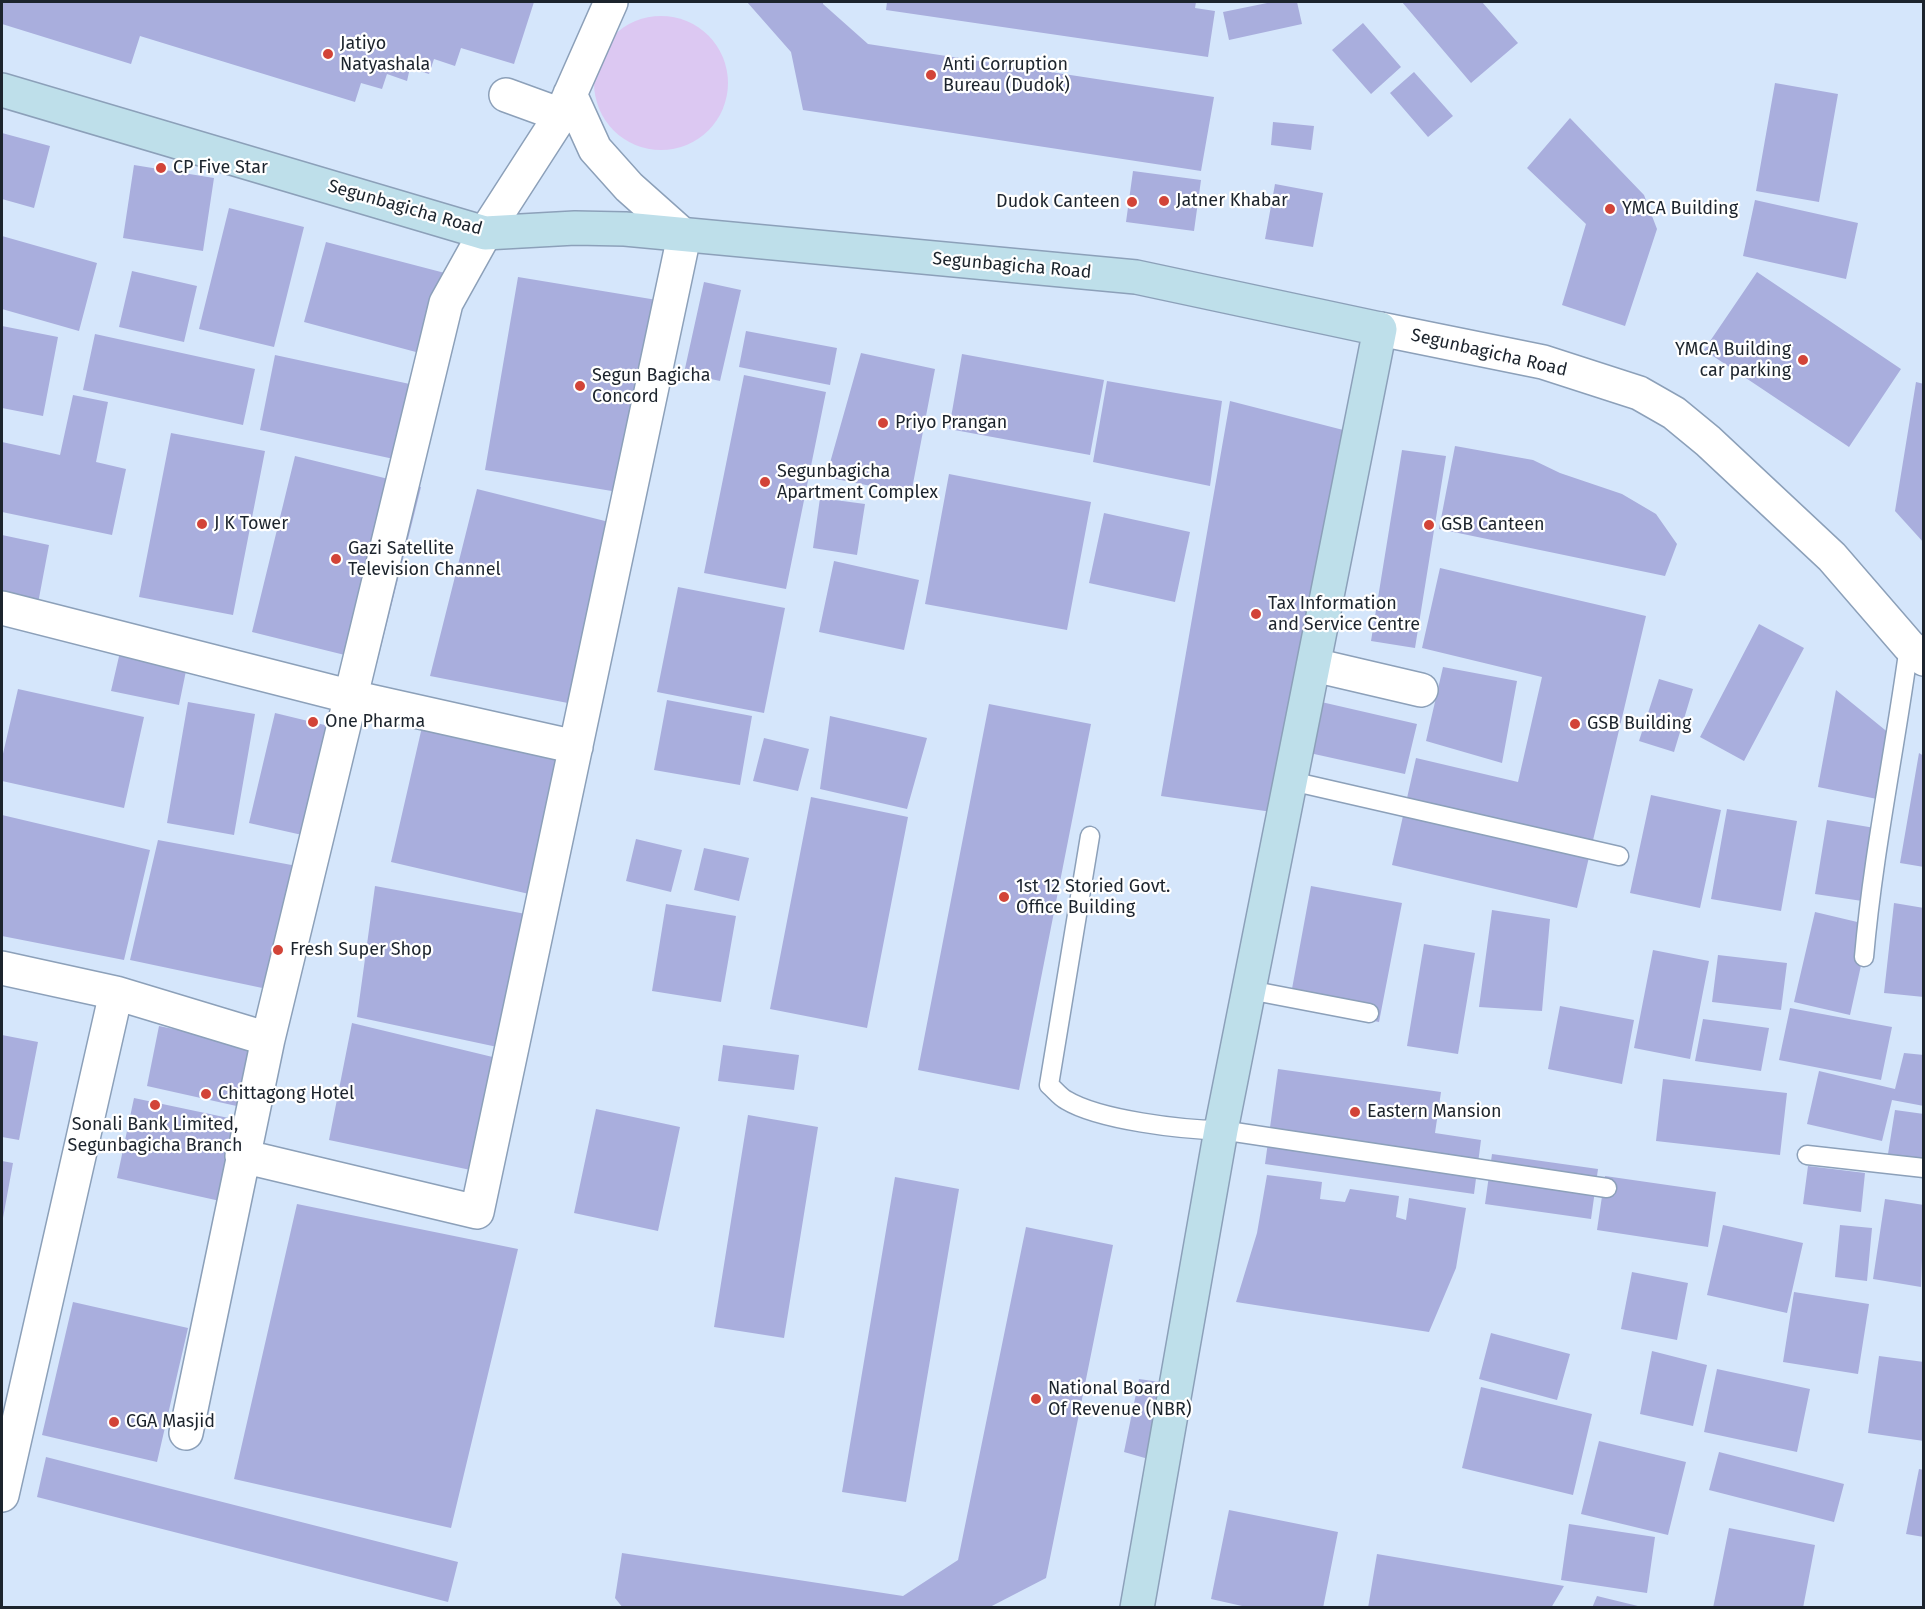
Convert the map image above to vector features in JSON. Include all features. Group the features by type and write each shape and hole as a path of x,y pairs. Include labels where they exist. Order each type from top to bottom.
{"street":[{"path":"186,1433 268,1039 446,303 485,233 566,104 611,2"},
{"name":"Segunbagicha Road","path":"2,90 485,233 615,229 684,236 738,238 1136,277 1543,362 1639,393 1674,413 1708,441 1832,557 1916,653"},
{"path":"242,1156 477,1212 684,236 629,187 595,149 566,104 506,95"},
{"path":"1137,1608 1221,1130 1380,329"},
{"path":"2,608 352,698 576,747"},
{"path":"1314,665 1421,690"},
{"path":"2,968 116,993 268,1039"},
{"path":"2,1495 10,1423 116,993"}],"lane":[{"path":"1864,957 1870,888 1898,727 1916,653"},
{"path":"1291,781 1619,856"},
{"path":"1089,836 1049,1085 1066,1100 1099,1113 1193,1130 1221,1130 1607,1188"},
{"path":"1249,990 1369,1013"},
{"path":"1807,1155 1923,1168"}],"shaded area":[{"path":"661,16 687,21 708,36 723,57 728,83 723,109 708,130 687,145 661,150 635,145 614,130 599,109 594,83 599,57 614,36 635,21"}],"building":[{"name":"Jatiyo Natyashala","path":"2,2 534,2 514,64 461,48 455,66 434,59 429,74 410,68 407,81 387,74 382,89 361,83 355,102 140,36 131,64 2,24"},
{"name":"Anti Corruption Bureau (Dudok)","path":"747,2 823,2 868,44 1214,97 1201,171 803,110 791,52"},
{"path":"887,2 1196,2 1195,8 1215,11 1208,57 886,10"},
{"path":"1272,2 1297,2 1302,24 1229,40 1223,12"},
{"path":"1402,2 1482,2 1518,43 1471,83"},
{"path":"1363,23 1401,67 1371,94 1332,50"},
{"path":"1414,72 1453,116 1428,137 1390,93"},
{"path":"1775,83 1838,94 1819,202 1756,191"},
{"name":"YMCA Building","path":"1570,118 1644,195 1657,229 1625,326 1562,305 1586,224 1527,168"},
{"path":"1273,122 1314,126 1311,150 1271,145"},
{"path":"2,133 50,146 34,208 2,199"},
{"path":"134,165 214,178 203,251 123,238"},
{"name":"Jatner Khabar","path":"1133,171 1201,180 1194,231 1126,222"},
{"path":"1275,184 1323,193 1313,247 1265,239"},
{"path":"1755,200 1858,223 1846,279 1743,256"},
{"path":"229,208 304,227 274,347 199,329"},
{"path":"2,236 97,263 79,331 2,309"},
{"path":"326,242 464,278 442,359 304,322"},
{"path":"132,271 197,286 184,342 119,327"},
{"name":"YMCA Building car parking","path":"1757,272 1901,369 1849,447 1704,350"},
{"name":"Segun Bagicha Concord","path":"518,277 675,303 642,496 485,470"},
{"path":"704,282 741,290 720,381 684,373"},
{"path":"2,326 58,337 43,416 2,408"},
{"path":"746,331 837,348 830,385 739,367"},
{"path":"95,334 255,369 243,425 83,390"},
{"name":"Priyo Prangan","path":"861,353 935,369 911,494 826,477"},
{"path":"962,354 1104,380 1090,455 949,429"},
{"path":"275,355 419,386 403,461 260,430"},
{"name":"Segunbagicha Apartment Complex","path":"744,375 826,392 786,589 704,573"},
{"path":"1107,381 1222,401 1210,486 1093,462"},
{"path":"1916,382 1924,384 1924,543 1895,511"},
{"path":"73,395 108,402 96,462 126,469 112,535 2,512 2,442 60,455"},
{"name":"Tax Information and Service Centre","path":"1230,401 1355,433 1279,813 1161,796"},
{"name":"J K Tower","path":"171,433 265,451 233,615 139,597"},
{"path":"1455,446 1533,460 1560,473 1622,494 1656,514 1677,544 1665,576 1439,529"},
{"path":"1402,450 1446,456 1415,648 1371,641"},
{"name":"Gazi Satellite Television Channel","path":"295,456 421,487 377,663 252,632"},
{"path":"949,474 1091,502 1067,630 925,604"},
{"path":"477,489 621,525 578,705 430,676"},
{"path":"820,498 865,504 857,555 813,548"},
{"path":"1104,513 1190,532 1175,602 1089,583"},
{"path":"2,535 49,545 36,614 2,607"},
{"path":"834,561 919,580 904,650 819,632"},
{"name":"GSB Building","path":"1440,568 1646,616 1577,908 1392,865 1416,758 1518,782 1542,677 1422,648"},
{"path":"678,587 785,608 764,713 657,692"},
{"path":"1759,624 1804,648 1744,761 1700,737"},
{"path":"120,652 187,666 179,705 111,691"},
{"path":"1443,667 1517,681 1502,763 1426,741"},
{"path":"1659,679 1693,689 1674,752 1639,741"},
{"path":"18,689 144,717 124,808 2,781 2,758"},
{"path":"1836,690 1890,734 1877,799 1818,787"},
{"path":"667,700 752,716 740,785 654,770"},
{"path":"1317,701 1417,724 1405,774 1305,752"},
{"path":"188,702 255,714 234,835 167,823"},
{"name":"1st 12 Storied Govt. Office Building","path":"989,704 1091,724 1019,1090 918,1070"},
{"path":"275,713 337,728 311,837 249,823"},
{"path":"830,716 927,738 907,809 820,789"},
{"path":"422,727 572,763 542,897 391,862"},
{"path":"764,738 809,749 798,791 753,781"},
{"path":"1919,753 1924,756 1924,867 1900,863"},
{"path":"1651,795 1721,810 1700,908 1630,893"},
{"path":"811,797 908,817 867,1028 770,1009"},
{"path":"1727,809 1797,821 1781,911 1711,899"},
{"path":"2,815 150,850 124,960 2,936"},
{"path":"1827,820 1881,829 1869,902 1815,894"},
{"path":"636,839 682,850 671,892 626,881"},
{"path":"158,840 313,869 286,993 130,960"},
{"path":"704,848 749,858 739,901 694,890"},
{"path":"375,886 542,917 516,1051 357,1017"},
{"path":"1311,886 1402,903 1379,1022 1289,1005"},
{"path":"1894,903 1924,908 1924,997 1884,993"},
{"path":"666,904 736,916 721,1002 652,991"},
{"path":"1492,910 1550,919 1542,1011 1479,1007"},
{"path":"1815,912 1870,925 1850,1015 1794,1002"},
{"path":"1424,944 1475,953 1458,1054 1407,1046"},
{"path":"1653,950 1709,961 1690,1059 1634,1048"},
{"path":"1718,955 1787,963 1781,1010 1712,1002"},
{"path":"1560,1006 1634,1020 1622,1084 1548,1069"},
{"path":"1790,1008 1892,1027 1881,1080 1779,1060"},
{"path":"1703,1019 1769,1028 1761,1071 1695,1061"},
{"path":"352,1023 505,1060 480,1172 329,1140"},
{"path":"159,1026 254,1046 241,1107 147,1086"},
{"path":"2,1035 38,1042 19,1140 2,1137"},
{"path":"723,1045 799,1055 794,1090 718,1081"},
{"path":"1904,1053 1924,1055 1924,1106 1892,1100 1882,1141 1807,1124 1819,1071 1895,1089"},
{"name":"Eastern Mansion","path":"1278,1069 1441,1092 1435,1133 1481,1140 1474,1194 1265,1164"},
{"path":"1663,1079 1787,1093 1780,1155 1656,1141"},
{"path":"134,1098 238,1120 220,1201 117,1178"},
{"path":"596,1109 680,1127 658,1231 574,1213"},
{"path":"1895,1110 1924,1114 1924,1160 1888,1154"},
{"path":"748,1115 818,1127 784,1338 714,1327"},
{"path":"1492,1154 1598,1169 1591,1219 1485,1204"},
{"path":"2,1161 13,1163 3,1218 2,1218"},
{"path":"1808,1166 1865,1173 1861,1212 1803,1204"},
{"path":"1267,1175 1322,1182 1320,1199 1345,1202 1350,1189 1399,1196 1396,1217 1406,1220 1409,1198 1466,1208 1456,1268 1429,1332 1236,1302 1257,1233"},
{"path":"1605,1176 1716,1192 1708,1247 1597,1230"},
{"path":"895,1177 959,1189 906,1502 842,1492"},
{"path":"1885,1199 1924,1205 1921,1287 1873,1279"},
{"path":"297,1204 518,1249 451,1528 234,1479"},
{"path":"1723,1225 1803,1243 1787,1313 1707,1295"},
{"path":"1840,1225 1872,1228 1867,1281 1835,1277"},
{"name":"National Board Of Revenue (NBR)","path":"1026,1227 1113,1245 1046,1578 988,1608 623,1608 615,1598 622,1553 903,1596 958,1560"},
{"path":"1632,1272 1688,1283 1677,1340 1621,1329"},
{"path":"1794,1292 1869,1304 1858,1374 1783,1362"},
{"path":"73,1302 188,1328 157,1462 42,1435"},
{"path":"1491,1333 1570,1354 1557,1400 1479,1379"},
{"path":"1652,1351 1707,1365 1693,1426 1640,1414"},
{"path":"1879,1356 1924,1362 1924,1441 1868,1433"},
{"path":"1717,1369 1810,1389 1797,1452 1704,1432"},
{"path":"1139,1379 1174,1384 1159,1462 1124,1452"},
{"path":"1481,1387 1592,1414 1573,1495 1462,1468"},
{"path":"1599,1441 1686,1462 1668,1535 1581,1514"},
{"path":"1719,1452 1844,1484 1834,1522 1709,1490"},
{"path":"46,1457 458,1562 448,1602 37,1497"},
{"path":"1919,1469 1924,1470 1924,1537 1906,1534"},
{"path":"1229,1510 1338,1532 1323,1608 1251,1608 1211,1599"},
{"path":"1569,1524 1655,1537 1647,1593 1561,1580"},
{"path":"1729,1528 1815,1545 1803,1608 1713,1608"},
{"path":"1377,1554 1564,1586 1551,1608 1368,1608"},
{"path":"1597,1596 1642,1607 1642,1608 1592,1608"}],"place":[{"name":"Jatiyo Natyashala","path":"328,54"},
{"name":"Anti Corruption Bureau (Dudok)","path":"931,75"},
{"name":"CP Five Star","path":"161,168"},
{"name":"Jatner Khabar","path":"1164,201"},
{"name":"Dudok Canteen","path":"1132,202"},
{"name":"YMCA Building","path":"1610,209"},
{"name":"YMCA Building car parking","path":"1803,360"},
{"name":"Segun Bagicha Concord","path":"580,386"},
{"name":"Priyo Prangan","path":"883,423"},
{"name":"Segunbagicha Apartment Complex","path":"765,482"},
{"name":"J K Tower","path":"202,524"},
{"name":"GSB Canteen","path":"1429,525"},
{"name":"Gazi Satellite Television Channel","path":"336,559"},
{"name":"Tax Information and Service Centre","path":"1256,614"},
{"name":"One Pharma","path":"313,722"},
{"name":"GSB Building","path":"1575,724"},
{"name":"1st 12 Storied Govt. Office Building","path":"1004,897"},
{"name":"Fresh Super Shop","path":"278,950"},
{"name":"Chittagong Hotel","path":"206,1094"},
{"name":"Sonali Bank Limited, Segunbagicha Branch","path":"155,1105"},
{"name":"Eastern Mansion","path":"1355,1112"},
{"name":"National Board Of Revenue (NBR)","path":"1036,1399"},
{"name":"CGA Masjid","path":"114,1422"}]}
